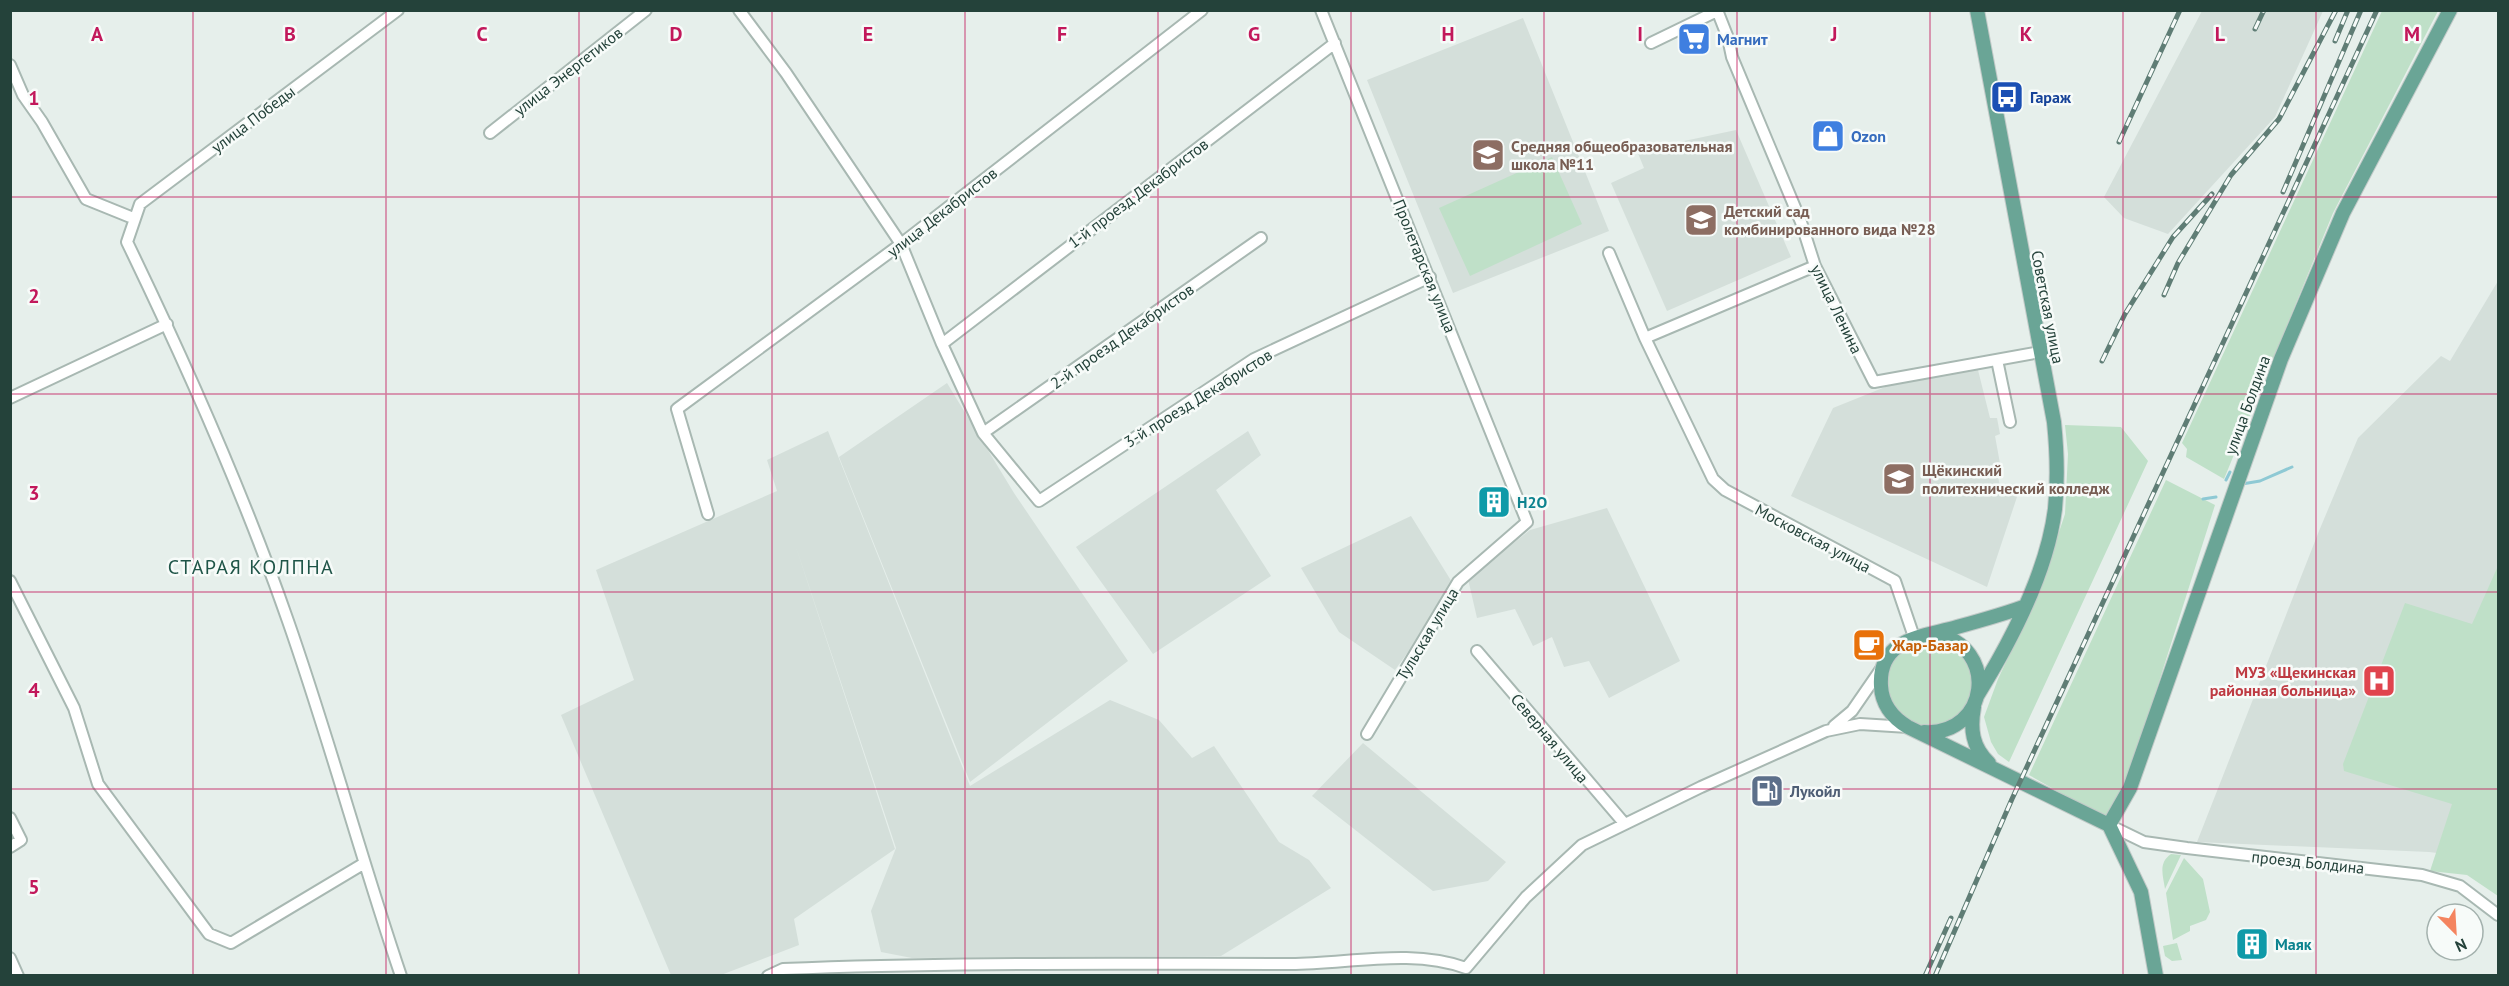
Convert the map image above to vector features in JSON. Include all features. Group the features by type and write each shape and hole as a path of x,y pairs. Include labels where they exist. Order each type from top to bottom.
{"main road":[{"name":"Советская улица","path":"1976,700 1992,673 2038,574 2049,540 2055,510 2058,465 2054,422 1977,10"},
{"name":"улица Болдина","path":"2109,825 2130,788 2280,358 2343,213 2450,10"},
{"path":"2023,607 1999,616 1919,636 1898,646 1886,661 1881,680 1883,699 1893,715 1913,729 2109,825 2141,892 2156,975"},
{"path":"1919,636 1952,639 1967,651 1977,667 1976,700 1971,733 1981,756 1995,769"},
{"path":"1913,729 1936,732 1954,726 1976,700"}],"street":[{"name":"улица Победы","path":"167,324 128,242 133,218 140,204 398,10"},
{"name":"улица Энергетиков","path":"490,133 646,10"},
{"path":"739,10 786,73 901,244 942,344 983,433"},
{"name":"улица Декабристов","path":"708,514 678,409 901,244 1202,10"},
{"name":"Пролетарская улица","path":"1321,10 1527,522"},
{"path":"1651,42 1717,11"},
{"name":"улица Ленина","path":"1717,11 1728,38 1732,57 1801,222 1815,266 1874,382 2040,352"},
{"name":"1-й проезд Декабристов","path":"942,344 1335,43"},
{"path":"10,65 23,95 42,122 86,199 133,218"},
{"name":"2-й проезд Декабристов","path":"983,433 1261,238"},
{"name":"Московская улица","path":"1609,253 1645,338 1713,479 1725,490 1895,582 1919,636"},
{"path":"1645,338 1815,266"},
{"name":"3-й проезд Декабристов","path":"983,433 1039,501 1254,359 1430,277"},
{"path":"10,398 167,324 241,494 285,612 363,864 401,975"},
{"path":"1996,360 2010,422"},
{"name":"Тульская улица","path":"1367,734 1458,582 1527,522"},
{"path":"10,581 74,708 98,784 209,934 231,943 363,864"},
{"name":"Северная улица","path":"1477,651 1624,823"},
{"path":"1826,731 1852,711 1886,661"},
{"path":"768,975 783,969 890,964 1310,964 1402,957 1455,963 1465,971 1526,897 1582,845 1624,823 1826,731 1860,724 1913,729"},
{"path":"10,818 21,840 10,847"},
{"name":"проезд Болдина","path":"2109,825 2144,842 2422,875 2460,886 2499,915"},
{"path":"10,958 18,975"}],"shaded area":[{"path":"2202,11 2323,11 2275,117 2168,234 2124,218 2104,197"},
{"name":"Средняя общеобразовательная школа №11","path":"1523,18 1609,231 1453,293 1367,80"},
{"name":"Детский сад комбинированного вида №28","path":"1736,130 1791,257 1667,311 1611,183 1644,168 1637,151"},
{"name":"МУЗ «Щекинская районная больница»","path":"2498,281 2498,845 2480,858 2429,852 2197,842 2319,531 2358,438 2441,356 2450,361"},
{"name":"Щёкинский политехнический колледж","path":"1977,366 1990,418 1997,418 2000,434 1995,436 2001,469 1997,471 2000,487 2018,494 1987,587 1791,496 1833,408 1905,379"},
{"path":"947,383 1014,493 1128,661 970,782 839,457"},
{"path":"828,431 970,786 1110,700 1159,720 1192,758 1214,746 1279,842 1309,860 1331,888 1221,956 912,958 881,952 871,911 896,848 795,544 895,849 794,919 799,945 721,975 671,975 561,715 634,680 596,570 777,491 767,460"},
{"path":"1248,431 1261,455 1216,490 1271,576 1153,654 1076,547"},
{"path":"1607,508 1680,661 1609,698 1589,661 1564,667 1552,637 1533,646 1515,609 1477,618 1468,579 1530,530"},
{"path":"1411,516 1455,587 1395,670 1339,632 1301,568"},
{"path":"1363,743 1506,862 1488,881 1433,891 1312,796"}],"green space":[{"path":"2382,11 2438,11 2333,213 2224,479 2186,457 2187,449 2182,443"},
{"path":"1552,157 1582,224 1470,276 1439,208"},
{"path":"2065,425 2121,427 2148,461 2009,762 1998,754 1991,742 1984,717 1998,679 2039,592 2065,514 2068,454"},
{"path":"2166,480 2215,505 2126,786 2108,820 2029,775"},
{"path":"2498,566 2498,896 2467,875 2430,871 2452,804 2344,771 2343,764 2405,603 2472,624"},
{"path":"1930,640 1954,647 1966,659 1973,683 1966,707 1954,719 1930,726 1906,719 1894,707 1887,683 1894,659 1906,647"},
{"path":"2171,854 2181,855 2165,889 2163,865"},
{"path":"2184,858 2203,879 2210,912 2206,920 2190,926 2190,931 2173,940 2166,893"},
{"path":"2177,943 2182,960 2172,961 2165,956 2163,946"}],"waterway":[{"path":"2242,484 2260,481 2292,467"},
{"path":"2226,480 2230,472"},
{"path":"2203,499 2216,497"}],"railway":[{"path":"2119,142 2180,10"},
{"path":"2255,29 2264,10"},
{"path":"2164,295 2178,263 2231,175 2279,119 2336,10"},
{"path":"2335,41 2348,10"},
{"path":"2283,192 2361,10"},
{"path":"1935,976 2012,799 2377,10"},
{"path":"2102,361 2125,314 2173,237 2212,194"},
{"path":"1925,976 1951,918"}],"place":[{"name":"Магнит","path":"1694,39"},
{"name":"Гараж","path":"2007,97"},
{"name":"Ozon","path":"1828,136"},
{"name":"Средняя общеобразовательная школа №11","path":"1488,155"},
{"name":"Детский сад комбинированного вида №28","path":"1701,220"},
{"name":"Щёкинский политехнический колледж","path":"1899,479"},
{"name":"Н2О","path":"1494,502"},
{"name":"Жар-Базар","path":"1869,645"},
{"name":"МУЗ «Щекинская районная больница»","path":"2379,681"},
{"name":"Лукойл","path":"1767,791"},
{"name":"Маяк","path":"2252,944"}],"district":[{"name":"СТАРАЯ КОЛПНА","path":"251,567"}]}
